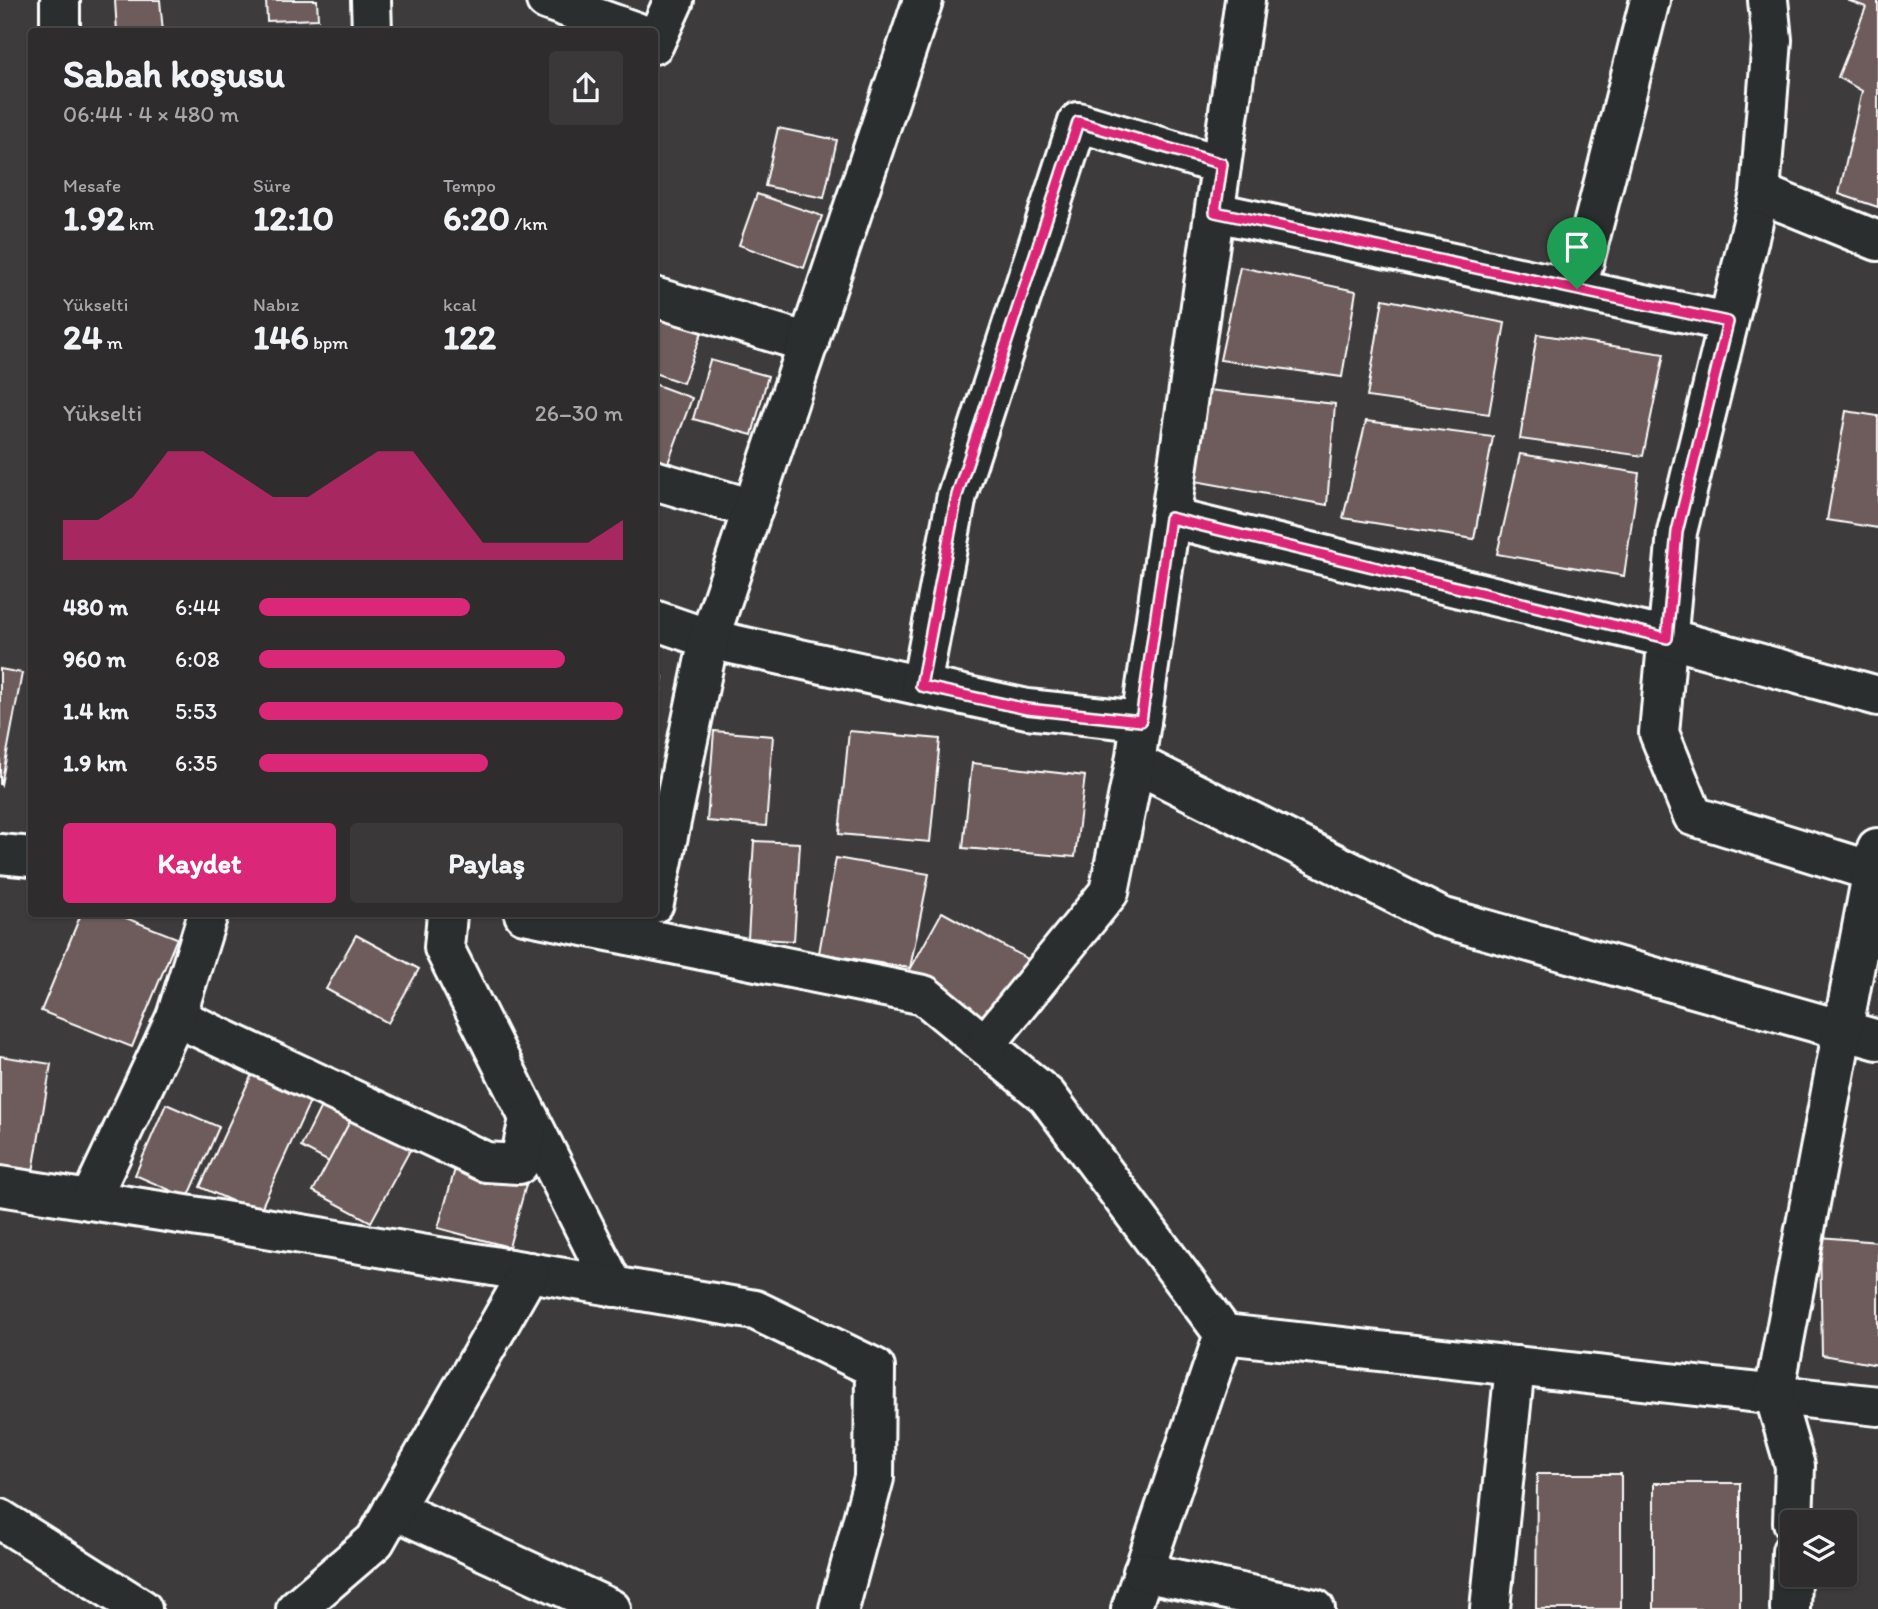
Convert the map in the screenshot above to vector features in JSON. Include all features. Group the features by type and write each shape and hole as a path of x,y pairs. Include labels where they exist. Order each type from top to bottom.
{"street":[{"path":"60,0 60,28"},
{"path":"371,0 372,28"},
{"path":"546,0 623,28"},
{"path":"657,28 674,0"},
{"path":"658,885 709,639 923,0"},
{"path":"985,1045 1109,892 1135,762 1245,0"},
{"path":"1577,289 1650,0"},
{"path":"1768,0 1772,40 1759,193 1677,532 1659,733 1693,816 1876,863 1860,1036 1773,1394 1795,1466 1793,1510"},
{"path":"921,686 957,495 1078,122 1222,164"},
{"path":"1759,193 1878,241"},
{"path":"1215,212 1728,322"},
{"path":"658,298 808,343"},
{"path":"658,481 753,509"},
{"path":"1170,518 1667,638 1878,696"},
{"path":"658,621 709,639 1027,709 1141,721"},
{"path":"1135,762 1441,917 1860,1036"},
{"path":"0,854 28,857"},
{"path":"90,1200 176,1017 207,917"},
{"path":"447,917 444,948 614,1287"},
{"path":"600,917 651,919 924,995 1047,1096 1224,1334 1878,1406"},
{"path":"176,1017 486,1162 519,1164 530,1119"},
{"path":"0,1186 755,1310 875,1368 874,1478 839,1609"},
{"path":"296,1609 375,1541 529,1272"},
{"path":"1131,1609 1224,1334"},
{"path":"1490,1609 1516,1366"},
{"path":"393,1509 611,1609"},
{"path":"0,1519 142,1609"},
{"path":"1143,1572 1315,1609"},
{"path":"1790,1609 1791,1587"}],"building":[{"path":"115,0 160,0 163,28 117,28"},
{"path":"266,0 317,0 318,19 267,21"},
{"path":"1847,0 1878,0 1878,207 1839,194 1862,91 1838,77 1866,7"},
{"path":"778,128 837,140 824,198 765,186"},
{"path":"757,194 822,216 804,268 739,245"},
{"path":"1240,267 1356,291 1342,377 1220,360"},
{"path":"1383,299 1505,323 1489,414 1367,397"},
{"path":"658,303 706,321 683,383 658,374"},
{"path":"1537,334 1664,354 1643,456 1520,439"},
{"path":"710,360 768,376 752,435 693,419"},
{"path":"658,385 692,398 668,463 658,459"},
{"path":"1208,390 1335,404 1327,505 1195,481"},
{"path":"1846,411 1878,416 1878,528 1827,520"},
{"path":"1366,421 1493,437 1474,539 1343,518"},
{"path":"1520,454 1639,473 1624,576 1497,554"},
{"path":"0,669 22,673 1,785 0,784"},
{"path":"658,676 663,677 658,713"},
{"path":"714,731 773,736 766,826 707,821"},
{"path":"849,731 940,739 930,842 839,834"},
{"path":"972,763 1085,776 1075,857 963,848"},
{"path":"754,841 800,843 794,941 748,938"},
{"path":"836,858 929,874 910,968 819,953"},
{"path":"942,912 1035,963 999,1028 906,977"},
{"path":"80,917 124,917 177,938 132,1047 41,1011"},
{"path":"356,935 419,969 388,1023 326,989"},
{"path":"0,1056 51,1064 33,1172 0,1167"},
{"path":"259,1059 317,1086 259,1213 200,1187"},
{"path":"329,1090 356,1110 329,1162 301,1147"},
{"path":"166,1104 219,1127 188,1198 135,1175"},
{"path":"356,1110 415,1141 371,1222 313,1191"},
{"path":"457,1162 527,1181 509,1247 438,1228"},
{"path":"1820,1237 1878,1242 1878,1365 1822,1355"},
{"path":"1537,1474 1621,1474 1621,1609 1536,1609"},
{"path":"1654,1483 1740,1483 1740,1609 1654,1609"}],"route":[{"path":"1078,122 1222,164 1215,212 1577,289 1728,322 1677,532 1667,638 1170,518 1141,721 1027,709 921,686 957,495 1078,122"}]}
